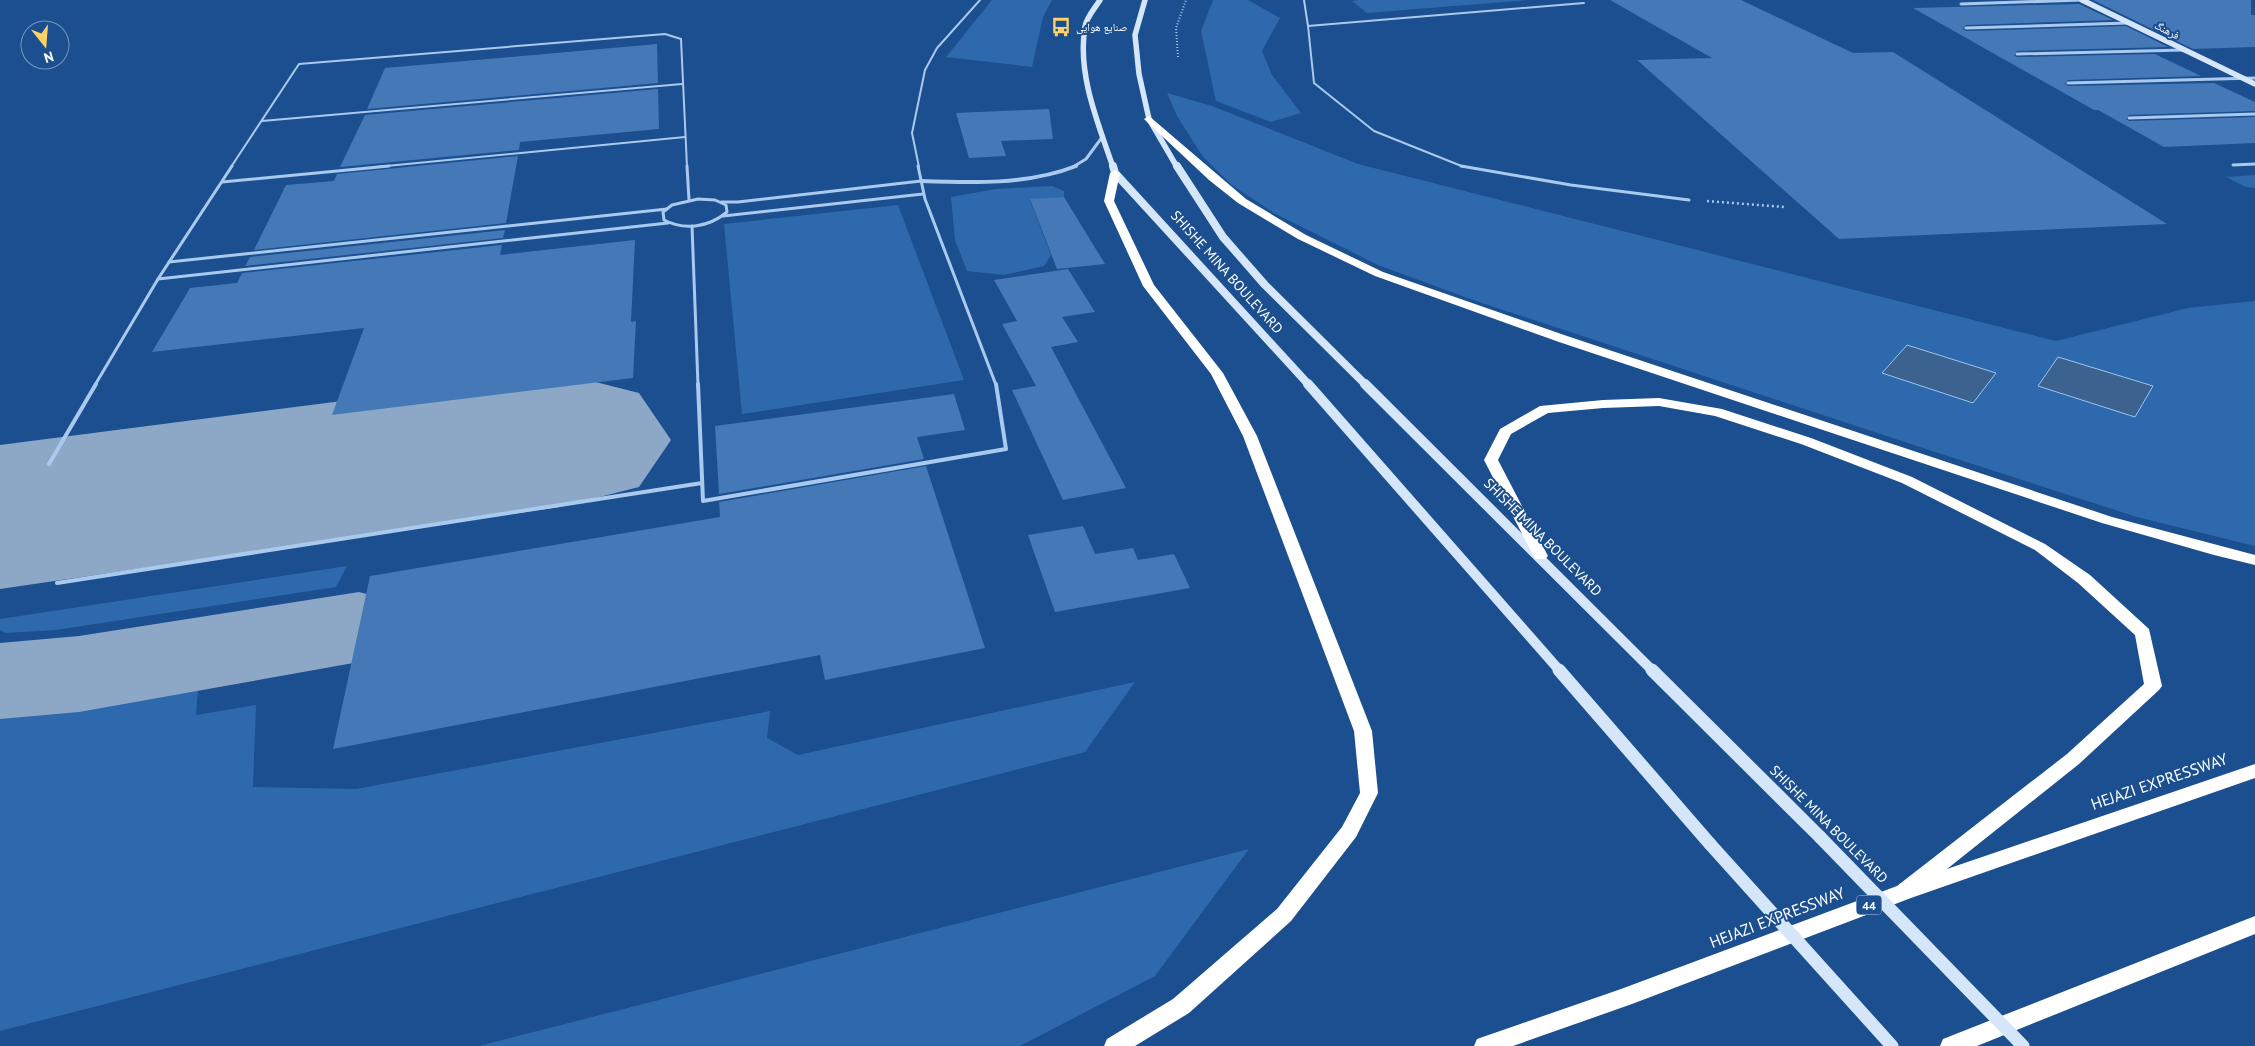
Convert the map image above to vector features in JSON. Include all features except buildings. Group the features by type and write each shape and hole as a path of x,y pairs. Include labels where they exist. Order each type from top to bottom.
{"highway":[{"path":"1149,119 1213,178 1242,201 1302,237 1379,274 1563,339 2107,520 2218,552 2255,560"},
{"path":"1115,173 1109,201 1149,286 1217,373 1250,436 1363,731 1369,793 1349,832 1284,915 1181,1006 1115,1046"},
{"path":"1540,556 1491,460 1505,432 1545,409 1659,402 1717,412 1806,441 1907,480 2040,547 2099,592 2143,633 2153,686 2073,759 1904,892"},
{"name":"HEJAZI EXPRESSWAY","path":"1485,1046 1624,997 1904,892 2255,770"},
{"path":"1951,1046 2255,925"}],"main road":[{"name":"SHISHE MINA BOULEVARD","path":"1100,0 1085,25 1083,59 1092,104 1115,173 1338,417 1710,844 1892,1046"},
{"name":"SHISHE MINA BOULEVARD","path":"1146,0 1135,35 1139,74 1149,119 1191,190 1223,236 1265,285 1540,556 1820,837 2023,1046"},
{"name":"فرهنگ","path":"2082,0 2255,84"}],"street":[{"path":"1961,4 2082,0"},
{"path":"1966,28 2131,23"},
{"path":"2017,54 2184,50"},
{"path":"2068,83 2243,78"},
{"name":"فرهنگ","path":"2243,78 2255,78"},
{"path":"2129,118 2255,114"},
{"path":"921,182 948,182 1042,175 1077,165 1093,151 1103,136"},
{"path":"2233,165 2255,164"}],"lane":[{"path":"692,226 703,501 1006,449 994,379 923,194 912,133 925,70 937,48 980,0"},
{"path":"1304,0 1314,84 1374,131 1464,167 1571,186 1689,200"},
{"path":"1308,26 1584,3"},
{"path":"49,464 158,279 299,64 665,34 681,39 689,200"},
{"path":"262,121 682,84"},
{"path":"222,182 685,137"},
{"path":"169,262 667,209 689,200 707,199 721,202 738,202 921,182"},
{"path":"158,279 668,223 692,226 710,222 723,216 923,194"},
{"path":"721,202 727,208 723,216"},
{"path":"667,209 662,216 668,223"},
{"path":"57,583 702,483"}],"path":[{"path":"1178,57 1176,28 1186,0"},
{"path":"1689,200 1784,207"}],"shaded area":[{"path":"992,0 1052,0 1043,17 1032,67 946,57"},
{"path":"1213,0 1248,0 1280,18 1262,51 1272,75 1301,113 1271,122 1216,101 1201,31"},
{"path":"1528,0 1367,13 1352,1"},
{"path":"1167,93 1212,106 1358,164 2056,341 2188,308 2255,301 2255,546 2137,517 1473,300 1378,265 1274,213 1232,185 1203,157 1177,116"},
{"path":"2255,175 2255,188 2246,187 2226,177"},
{"path":"1052,186 1064,191 1064,197 1030,200 1051,255 1044,266 1004,275 967,271 955,240 951,197 996,189"},
{"path":"898,205 964,380 742,414 724,224"},
{"path":"1907,345 1996,373 1973,403 1882,373"},
{"path":"2058,357 2153,386 2135,417 2038,386"},
{"path":"347,566 336,587 56,630 5,633 0,630 0,619"},
{"path":"1135,682 1085,752 0,1031 0,718 198,690 196,715 256,705 253,787 356,789 770,711 767,738 798,755"},
{"path":"1249,849 1155,976 1020,1046 479,1046"}],"taxiway":[{"path":"0,554 12,543 39,527 114,502"},
{"path":"0,681 79,674 359,627"}],"runway":[{"path":"0,517 560,440"}],"place":[{"name":"صنایع هوایی","path":"1061,27"}]}
